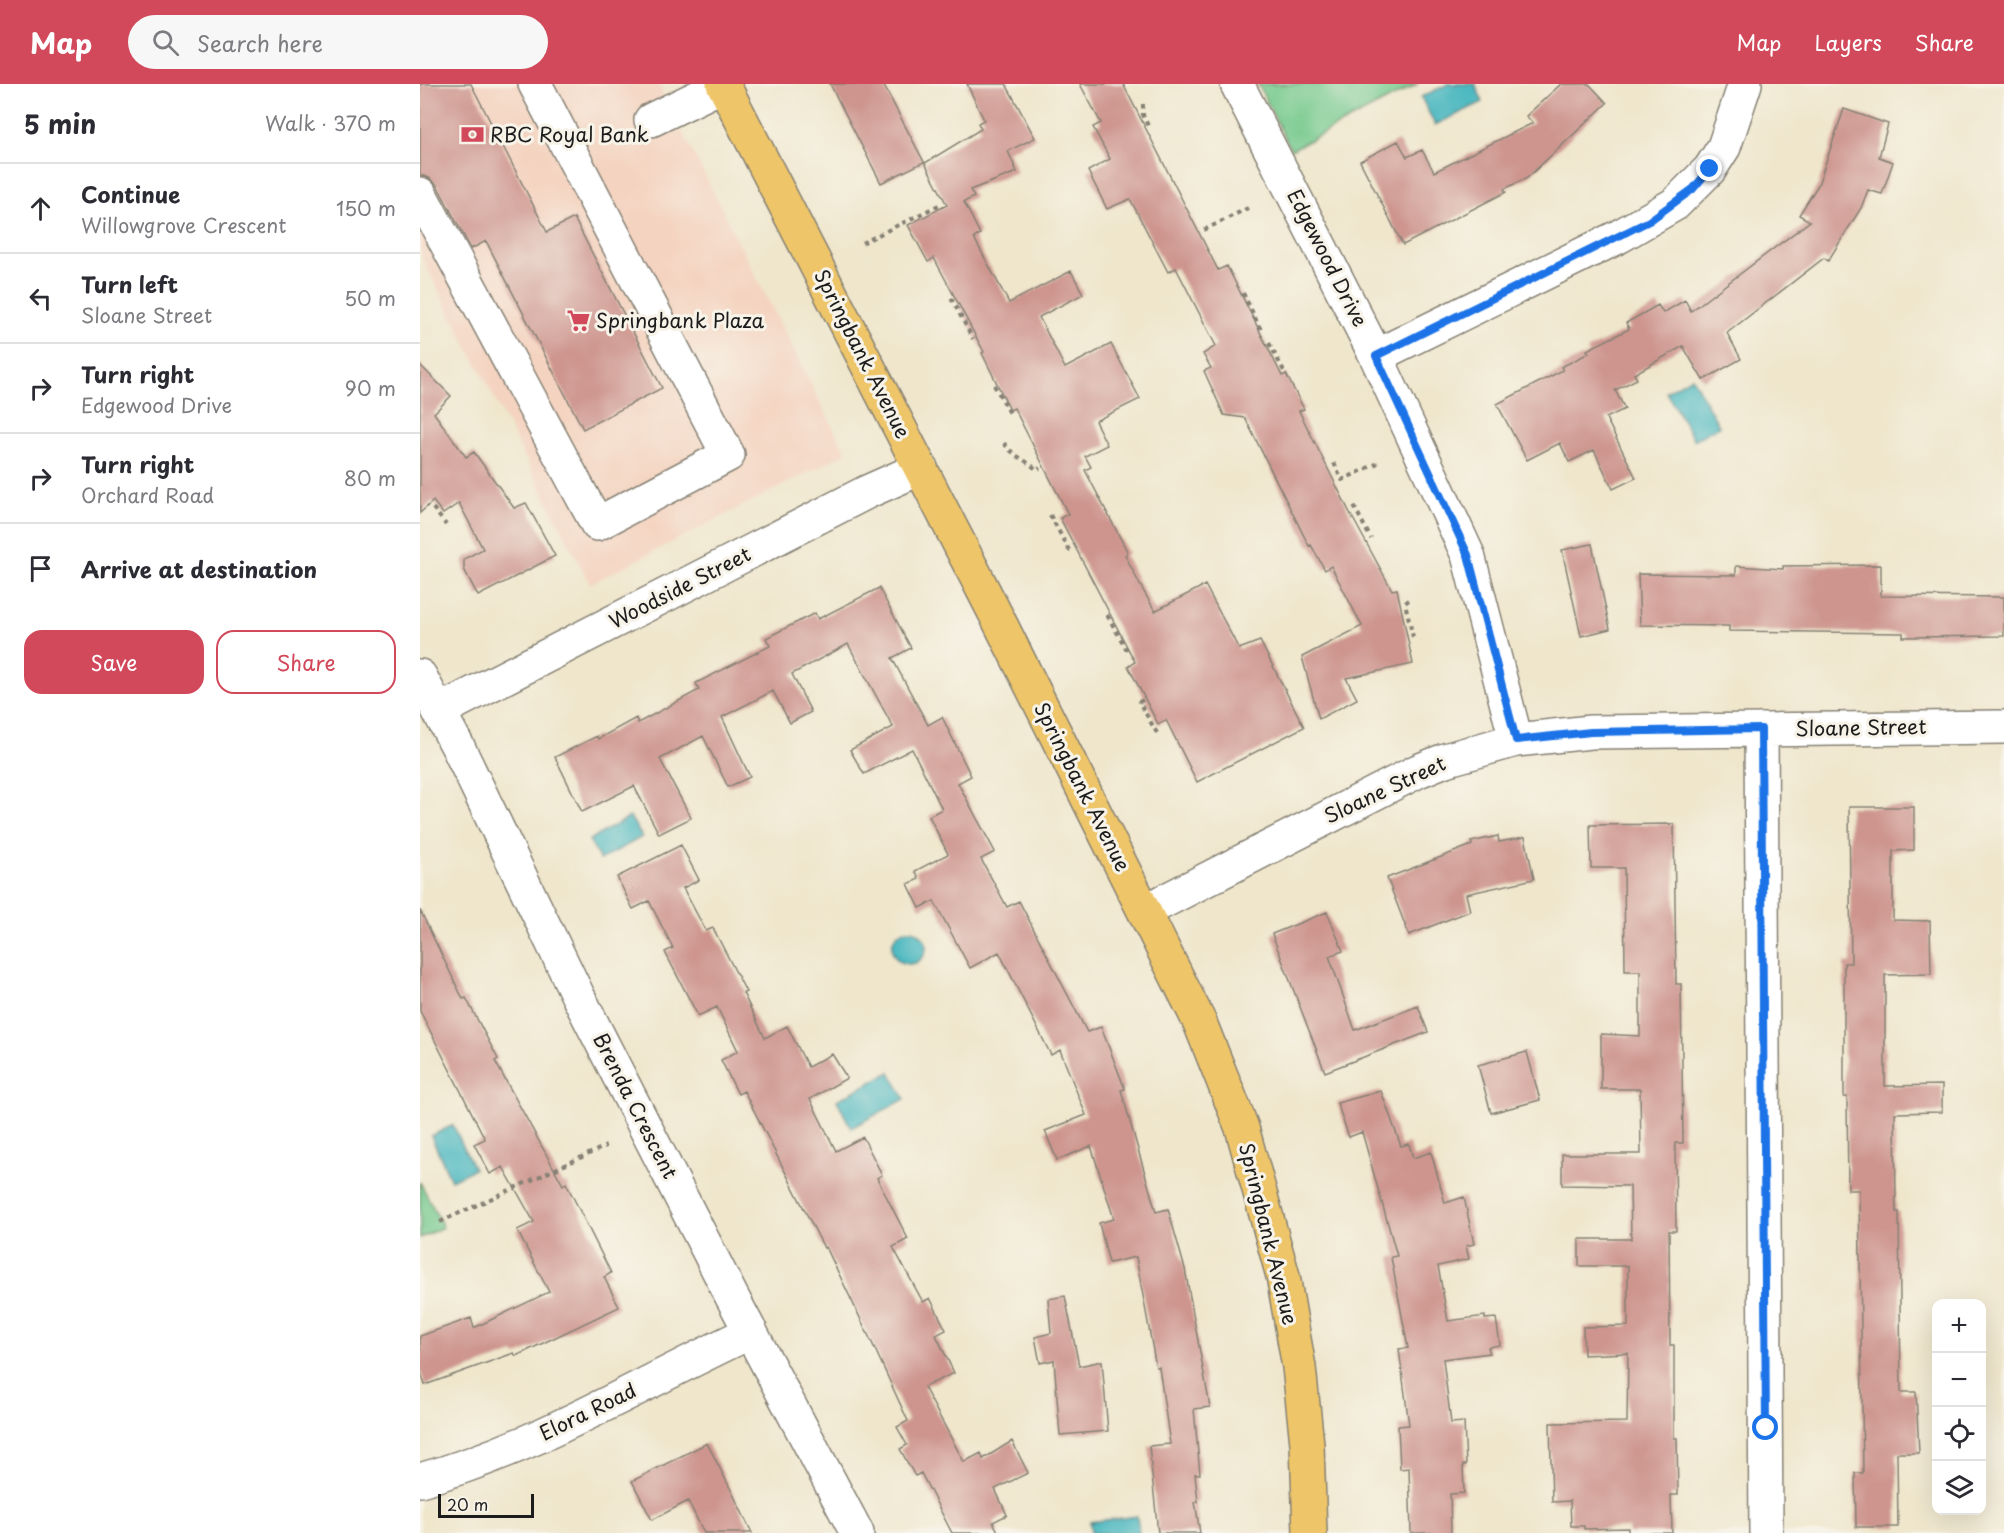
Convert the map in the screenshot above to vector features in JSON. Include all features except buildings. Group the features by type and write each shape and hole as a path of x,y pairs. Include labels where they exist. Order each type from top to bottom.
{"main road":[{"name":"Springbank Avenue","path":"723,84 921,468 1200,1023 1242,1128 1279,1257 1299,1367 1307,1444 1310,1533"}],"street":[{"path":"420,194 597,524 728,455 535,84"},
{"path":"651,120 723,84"},
{"name":"Edgewood Drive","path":"1237,84 1376,356 1468,555 1516,740"},
{"path":"1376,356 1620,236 1675,204 1693,189 1710,169 1724,147 1745,84"},
{"name":"Woodside Street","path":"439,711 867,492 921,468"},
{"name":"Brenda Crescent","path":"420,676 570,979 857,1533"},
{"name":"Sloane Street","path":"1145,911 1418,771 1445,760 1516,740 1591,732 2004,727"},
{"path":"1761,729 1766,1533"},
{"name":"Elora Road","path":"420,1480 461,1469 509,1450 751,1332"}],"path":[{"path":"1143,104 1143,115 1149,128"},
{"path":"862,243 939,205"},
{"path":"1204,230 1248,208"},
{"path":"1243,293 1261,330"},
{"path":"951,298 973,339"},
{"path":"1269,343 1284,371"},
{"path":"994,385 1011,415"},
{"path":"1004,443 1012,455 1027,460 1037,470 1040,468"},
{"path":"1334,463 1342,480 1378,463"},
{"path":"1354,506 1371,539"},
{"path":"433,508 446,525"},
{"path":"1050,515 1070,550 1073,548"},
{"path":"1409,600 1405,603 1413,637"},
{"path":"1107,615 1127,650"},
{"path":"1143,700 1139,702 1157,733"},
{"path":"440,1222 606,1146"}],"shaded area":[{"path":"420,84 658,84 846,453 590,584 420,254"}],"green space":[{"path":"1258,84 1418,84 1291,150"},
{"path":"420,1182 443,1227 420,1238"}],"water":[{"path":"1448,84 1475,84 1483,102 1435,125 1421,97"},
{"path":"1692,377 1719,426 1694,440 1666,392"},
{"path":"630,817 642,837 600,860 589,840"},
{"path":"909,930 921,935 926,947 921,959 909,964 897,959 892,947 897,935"},
{"path":"890,1072 905,1099 851,1128 837,1100"},
{"path":"453,1125 474,1169 451,1180 431,1136"},
{"path":"1137,1516 1139,1533 1091,1533 1090,1522"}],"place":[{"name":"RBC Royal Bank","path":"472,135"},
{"name":"Springbank Plaza","path":"578,321"}],"route":[{"path":"1710,169 1693,189 1649,221 1376,356 1468,555 1516,740 1591,732 1761,729 1766,1428"}]}
